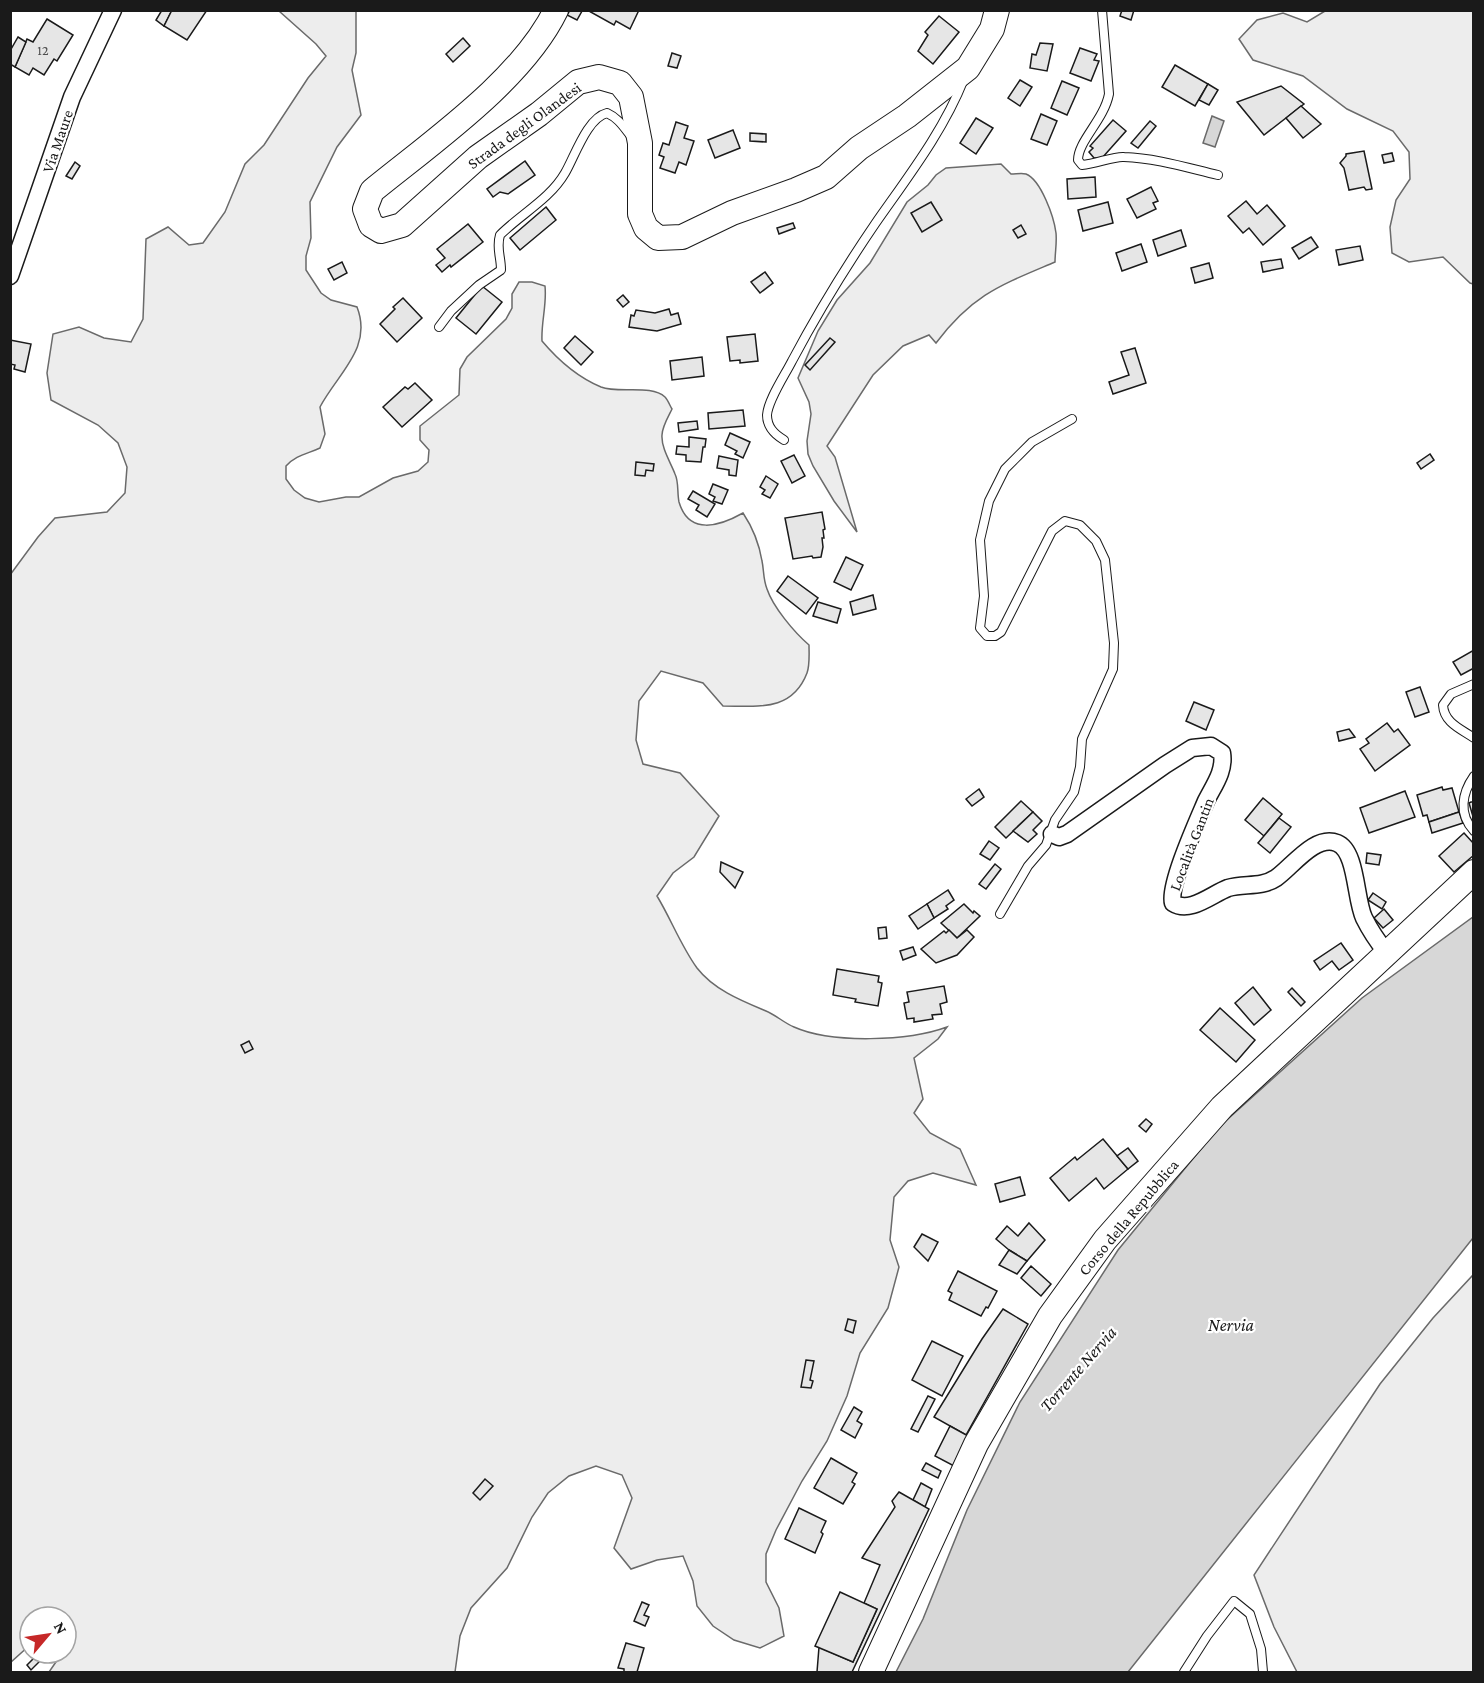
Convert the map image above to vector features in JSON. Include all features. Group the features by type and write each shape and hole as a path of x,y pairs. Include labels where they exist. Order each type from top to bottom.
{"main road":[{"name":"Strada degli Olandesi","path":"556,10 548,27 501,83 372,191 365,209 371,225 381,231 402,225 478,157 539,114 578,82 599,77 620,83 632,97 640,143 640,214 646,228 658,238 682,237 732,213 826,177 859,148 907,116 968,68 992,29 998,10"},
{"name":"Corso della Repubblica","path":"871,1672 976,1444 1057,1306 1105,1240 1222,1107 1473,872"}],"street":[{"name":"Via Maure","path":"10,276 72,97 113,10"},
{"name":"Località Gantin","path":"1052,834 1059,837 1067,834 1192,748 1211,746 1222,753 1224,765 1174,882 1171,896 1173,903 1178,906 1188,906 1229,888 1262,884 1276,878 1303,854 1320,843 1335,842 1344,847 1349,854 1364,918 1386,952"}],"lane":[{"path":"1102,10 1109,94 1107,106 1081,147 1078,160 1082,165 1087,165 1122,156 1218,175"},
{"path":"784,440 774,434 769,425 767,414 775,393 817,315 954,103 968,68"},
{"path":"439,327 451,311 479,285 501,270 497,245 500,235 555,188 586,133 600,115 607,113 613,116 634,140 640,143"},
{"path":"1000,914 1028,866 1046,845 1052,834 1055,820 1074,792 1080,767 1082,739 1113,669 1114,643 1105,560 1096,541 1080,525 1065,521 1052,531 1001,632 995,636 987,636 981,631 979,624 984,596 980,540 989,501 1005,469 1032,442 1072,419"},
{"path":"1473,684 1451,694 1443,705 1443,712 1447,720 1473,738"},
{"path":"1473,776 1463,798 1466,819 1473,831"},
{"path":"1184,1672 1207,1636 1234,1601 1250,1614 1261,1649 1263,1672"}],"shaded area":[{"path":"279,11 356,11 356,53 352,70 361,115 337,147 310,202 311,238 306,256 306,270 321,293 331,300 357,307 361,322 357,348 320,407 325,434 320,448 290,462 286,466 286,479 294,490 305,498 319,502 359,497 393,478 418,471 428,462 429,450 420,440 420,426 459,395 460,369 467,357 506,319 512,308 512,294 519,282 532,282 545,286 542,341 568,367 601,387 652,391 665,397 672,409 663,429 662,440 676,477 679,502 684,513 690,520 706,525 725,522 743,513 753,530 765,582 774,604 809,645 808,670 801,686 783,701 761,706 723,706 703,683 661,671 639,701 636,740 643,764 680,773 719,816 694,857 673,873 657,896 681,942 697,968 720,989 790,1025 810,1032 870,1039 912,1035 947,1027 938,1039 914,1058 923,1099 914,1113 930,1133 960,1149 976,1185 933,1173 908,1181 894,1197 890,1240 899,1267 888,1308 860,1353 847,1396 827,1441 802,1481 766,1554 766,1582 779,1608 784,1636 760,1648 734,1640 713,1626 697,1606 693,1581 683,1556 657,1560 631,1569 614,1548 632,1498 622,1475 596,1466 569,1476 548,1493 532,1517 507,1568 471,1608 460,1636 455,1672 49,1672 54,1665 78,1665 78,1605 18,1605 18,1656 11,1662 10,575 55,518 107,512 125,493 127,467 118,443 98,425 51,400 47,373 53,334 79,327 104,338 131,342 143,319 146,239 168,227 189,245 203,243 225,212 245,164 264,145 308,78 326,56"},
{"path":"1325,11 1473,11 1473,284 1443,257 1409,262 1392,253 1390,227 1396,200 1410,179 1409,152 1393,131 1347,109 1303,76 1253,60 1239,39 1257,20 1283,13 1307,22"},
{"path":"1001,164 1011,174 1026,174 1042,191 1055,226 1055,262 989,293 963,313 936,343 929,335 903,346 873,375 827,446 835,457 857,532 834,501 808,454 807,441 811,414 809,402 798,378 818,331 837,300 870,263 907,202 946,168"},
{"path":"1473,1275 1473,1672 1297,1672 1274,1627 1254,1575 1380,1384 1433,1318"}],"water":[{"path":"1212,116 1224,121 1215,147 1203,143"},
{"name":"Nervia","path":"1473,917 1473,1238 1128,1672 896,1672 923,1619 967,1510 1020,1402 1118,1250 1219,1127 1362,998"}],"building":[{"path":"162,10 172,10 164,26 156,20"},
{"path":"172,10 207,10 187,40 164,26"},
{"path":"570,10 582,10 577,20 567,15"},
{"path":"587,10 639,10 630,29 616,21 614,25"},
{"path":"1122,10 1134,10 1131,20 1120,16"},
{"path":"939,16 959,32 933,64 918,51 928,35 925,32"},
{"path":"47,19 73,35 57,61 54,59 44,75 33,68 29,75 15,67 27,39 33,42"},
{"path":"18,37 26,42 15,67 10,64 10,51"},
{"path":"463,38 470,46 453,62 446,54"},
{"path":"1040,43 1053,44 1047,71 1030,68 1032,54 1036,55"},
{"path":"1080,48 1097,54 1094,60 1099,61 1091,81 1070,73"},
{"path":"672,53 681,56 677,68 668,66"},
{"path":"1175,65 1208,84 1195,106 1162,87"},
{"path":"1020,80 1032,87 1020,106 1008,98"},
{"path":"1062,81 1079,88 1067,115 1051,108"},
{"path":"1208,84 1218,90 1209,105 1199,100"},
{"path":"1281,86 1304,104 1264,135 1237,102"},
{"path":"1301,106 1321,124 1303,138 1286,118"},
{"path":"1041,114 1057,121 1047,145 1031,139"},
{"path":"976,118 993,128 976,154 960,143"},
{"path":"1113,120 1126,131 1102,158 1094,158 1089,152 1093,148 1090,146"},
{"path":"1150,121 1156,126 1138,148 1131,143"},
{"path":"676,122 688,126 684,138 694,141 686,165 679,162 675,173 660,168 664,157 659,155 663,143 669,145"},
{"path":"733,130 740,148 715,158 708,140"},
{"path":"750,133 766,134 766,142 750,141"},
{"path":"1364,151 1372,189 1366,190 1364,187 1349,190 1344,168 1340,163 1346,154"},
{"path":"1392,153 1394,161 1384,163 1382,155"},
{"path":"525,161 535,175 508,194 500,192 493,197 487,189"},
{"path":"75,162 80,166 72,179 66,176"},
{"path":"1095,177 1096,197 1068,199 1067,179"},
{"path":"1151,187 1158,201 1153,203 1156,209 1137,218 1127,199"},
{"path":"1246,201 1257,214 1267,205 1285,226 1263,245 1249,228 1243,233 1228,216"},
{"path":"931,202 942,220 922,232 911,213"},
{"path":"1108,202 1113,223 1083,231 1078,210"},
{"path":"546,207 556,220 520,250 510,238"},
{"path":"793,223 795,228 779,234 777,228"},
{"path":"468,224 483,242 442,272 436,265 445,258 437,249"},
{"path":"1021,225 1026,234 1018,238 1013,230"},
{"path":"1181,230 1186,246 1158,256 1153,240"},
{"path":"1311,237 1318,247 1299,259 1292,248"},
{"path":"1141,244 1147,262 1122,271 1116,253"},
{"path":"1360,246 1363,260 1339,265 1336,250"},
{"path":"1281,259 1283,268 1263,272 1261,262"},
{"path":"342,262 347,273 334,280 328,269"},
{"path":"1209,263 1213,278 1195,283 1191,268"},
{"path":"765,272 773,283 760,293 751,282"},
{"path":"482,286 502,302 476,334 456,318"},
{"path":"623,295 629,302 623,307 617,300"},
{"path":"403,298 422,318 397,342 380,324"},
{"path":"669,309 671,315 678,313 681,324 657,331 629,327 631,315 634,316 636,310 655,313"},
{"path":"755,334 758,361 740,363 740,360 730,361 727,337"},
{"path":"575,336 593,352 581,365 564,348"},
{"path":"830,338 835,342 810,370 805,365"},
{"path":"10,340 31,344 25,372 14,369 15,365 10,364"},
{"path":"1135,348 1146,383 1113,394 1109,382 1129,375 1121,352"},
{"path":"702,357 704,376 672,380 670,361"},
{"path":"415,383 432,400 402,427 383,407 405,387 408,389"},
{"path":"743,410 745,426 709,429 708,413"},
{"path":"697,421 698,429 679,432 678,423"},
{"path":"730,433 750,442 743,458 735,454 737,451 725,445"},
{"path":"689,437 706,439 701,462 686,461 686,455 676,454 677,446 689,447"},
{"path":"1430,454 1434,460 1421,469 1417,463"},
{"path":"794,455 805,476 792,483 781,461"},
{"path":"719,456 738,460 736,476 729,475 729,470 717,468"},
{"path":"636,462 654,464 653,471 646,470 645,476 635,475"},
{"path":"766,476 778,484 770,498 762,494 765,490 760,487"},
{"path":"713,484 728,490 722,504 713,501 715,497 709,494"},
{"path":"693,491 715,504 707,517 696,510 699,505 688,499"},
{"path":"822,512 825,529 823,530 821,557 793,559 785,518"},
{"path":"846,557 863,565 851,590 834,582"},
{"path":"788,576 818,598 806,614 777,591"},
{"path":"873,595 876,609 853,615 850,602"},
{"path":"818,602 841,609 837,623 813,616"},
{"path":"1474,650 1474,668 1461,675 1453,662"},
{"path":"1420,687 1429,712 1415,717 1406,692"},
{"path":"1194,702 1214,710 1206,730 1186,721"},
{"path":"1387,723 1394,732 1398,729 1410,745 1375,771 1360,749 1369,743 1366,739"},
{"path":"1349,729 1355,737 1339,741 1337,732"},
{"path":"1442,787 1443,790 1452,788 1459,812 1429,822 1427,815 1423,816 1417,795"},
{"path":"979,789 984,797 972,806 966,799"},
{"path":"1405,791 1415,817 1369,833 1360,808"},
{"path":"1263,798 1282,814 1264,836 1245,820"},
{"path":"1021,801 1033,812 1006,838 995,827"},
{"path":"1474,802 1474,820 1469,803"},
{"path":"1033,812 1042,821 1033,830 1037,834 1028,842 1013,831"},
{"path":"1459,812 1463,823 1432,833 1429,822"},
{"path":"1279,818 1291,827 1270,853 1258,843"},
{"path":"1464,833 1474,844 1474,855 1454,872 1439,856"},
{"path":"989,841 999,848 990,860 980,854"},
{"path":"1367,853 1381,855 1379,865 1366,863"},
{"path":"721,862 743,872 735,888 720,872"},
{"path":"995,864 1001,869 986,889 979,884"},
{"path":"948,890 954,900 946,906 948,909 934,918 927,904"},
{"path":"1373,893 1386,902 1382,909 1368,900"},
{"path":"927,904 934,918 918,929 909,916"},
{"path":"964,904 980,916 957,938 941,923"},
{"path":"1384,909 1393,920 1383,928 1374,918"},
{"path":"886,927 887,938 879,939 878,928"},
{"path":"949,930 957,938 967,930 974,937 957,955 936,963 921,949 944,931 946,933"},
{"path":"1341,943 1353,960 1339,970 1332,961 1320,970 1314,961"},
{"path":"913,947 916,955 903,960 900,951"},
{"path":"837,969 879,976 878,982 882,983 878,1006 833,995"},
{"path":"944,986 947,1002 940,1004 942,1014 932,1015 933,1019 914,1022 914,1018 907,1019 904,1003 909,1002 907,992"},
{"path":"1253,987 1271,1010 1254,1025 1235,1003"},
{"path":"1292,988 1305,1002 1301,1006 1288,992"},
{"path":"1220,1008 1255,1040 1236,1062 1200,1030"},
{"path":"249,1041 253,1049 245,1053 241,1045"},
{"path":"1146,1119 1152,1124 1146,1132 1139,1126"},
{"path":"1103,1139 1128,1169 1104,1189 1096,1178 1069,1201 1050,1178 1075,1157 1077,1160"},
{"path":"1128,1148 1138,1161 1128,1169 1117,1156"},
{"path":"1020,1177 1025,1195 1000,1202 995,1184"},
{"path":"1029,1223 1045,1240 1027,1261 996,1239 1007,1226 1018,1236"},
{"path":"922,1234 938,1242 928,1261 914,1247"},
{"path":"1009,1250 1027,1261 1017,1274 999,1265"},
{"path":"1031,1266 1051,1284 1041,1296 1021,1278"},
{"path":"958,1271 997,1291 981,1316 949,1300 952,1293 948,1291"},
{"path":"1003,1309 1028,1324 966,1435 934,1417"},
{"path":"848,1319 856,1321 853,1333 845,1330"},
{"path":"932,1341 963,1356 942,1396 912,1380"},
{"path":"806,1360 814,1361 810,1380 813,1381 811,1388 801,1387"},
{"path":"928,1396 935,1399 918,1432 911,1429"},
{"path":"854,1407 862,1412 857,1421 862,1424 855,1438 841,1430"},
{"path":"950,1426 970,1437 954,1466 935,1456"},
{"path":"831,1458 857,1473 852,1482 855,1484 843,1504 814,1488"},
{"path":"926,1463 941,1471 938,1478 922,1470"},
{"path":"485,1479 493,1486 480,1500 473,1493"},
{"path":"921,1483 932,1489 925,1507 913,1500"},
{"path":"899,1492 929,1509 852,1672 817,1672 819,1647 853,1662 877,1609 864,1603 880,1565 862,1558 895,1507 892,1501"},
{"path":"799,1508 826,1521 815,1553 785,1539"},
{"path":"840,1592 877,1609 853,1662 815,1646"},
{"path":"642,1602 649,1605 644,1615 649,1617 645,1626 634,1621"},
{"path":"626,1643 644,1648 637,1672 624,1672 624,1669 618,1668"}],"water label":[{"name":"Torrente Nervia","path":"1078,1369"}]}
